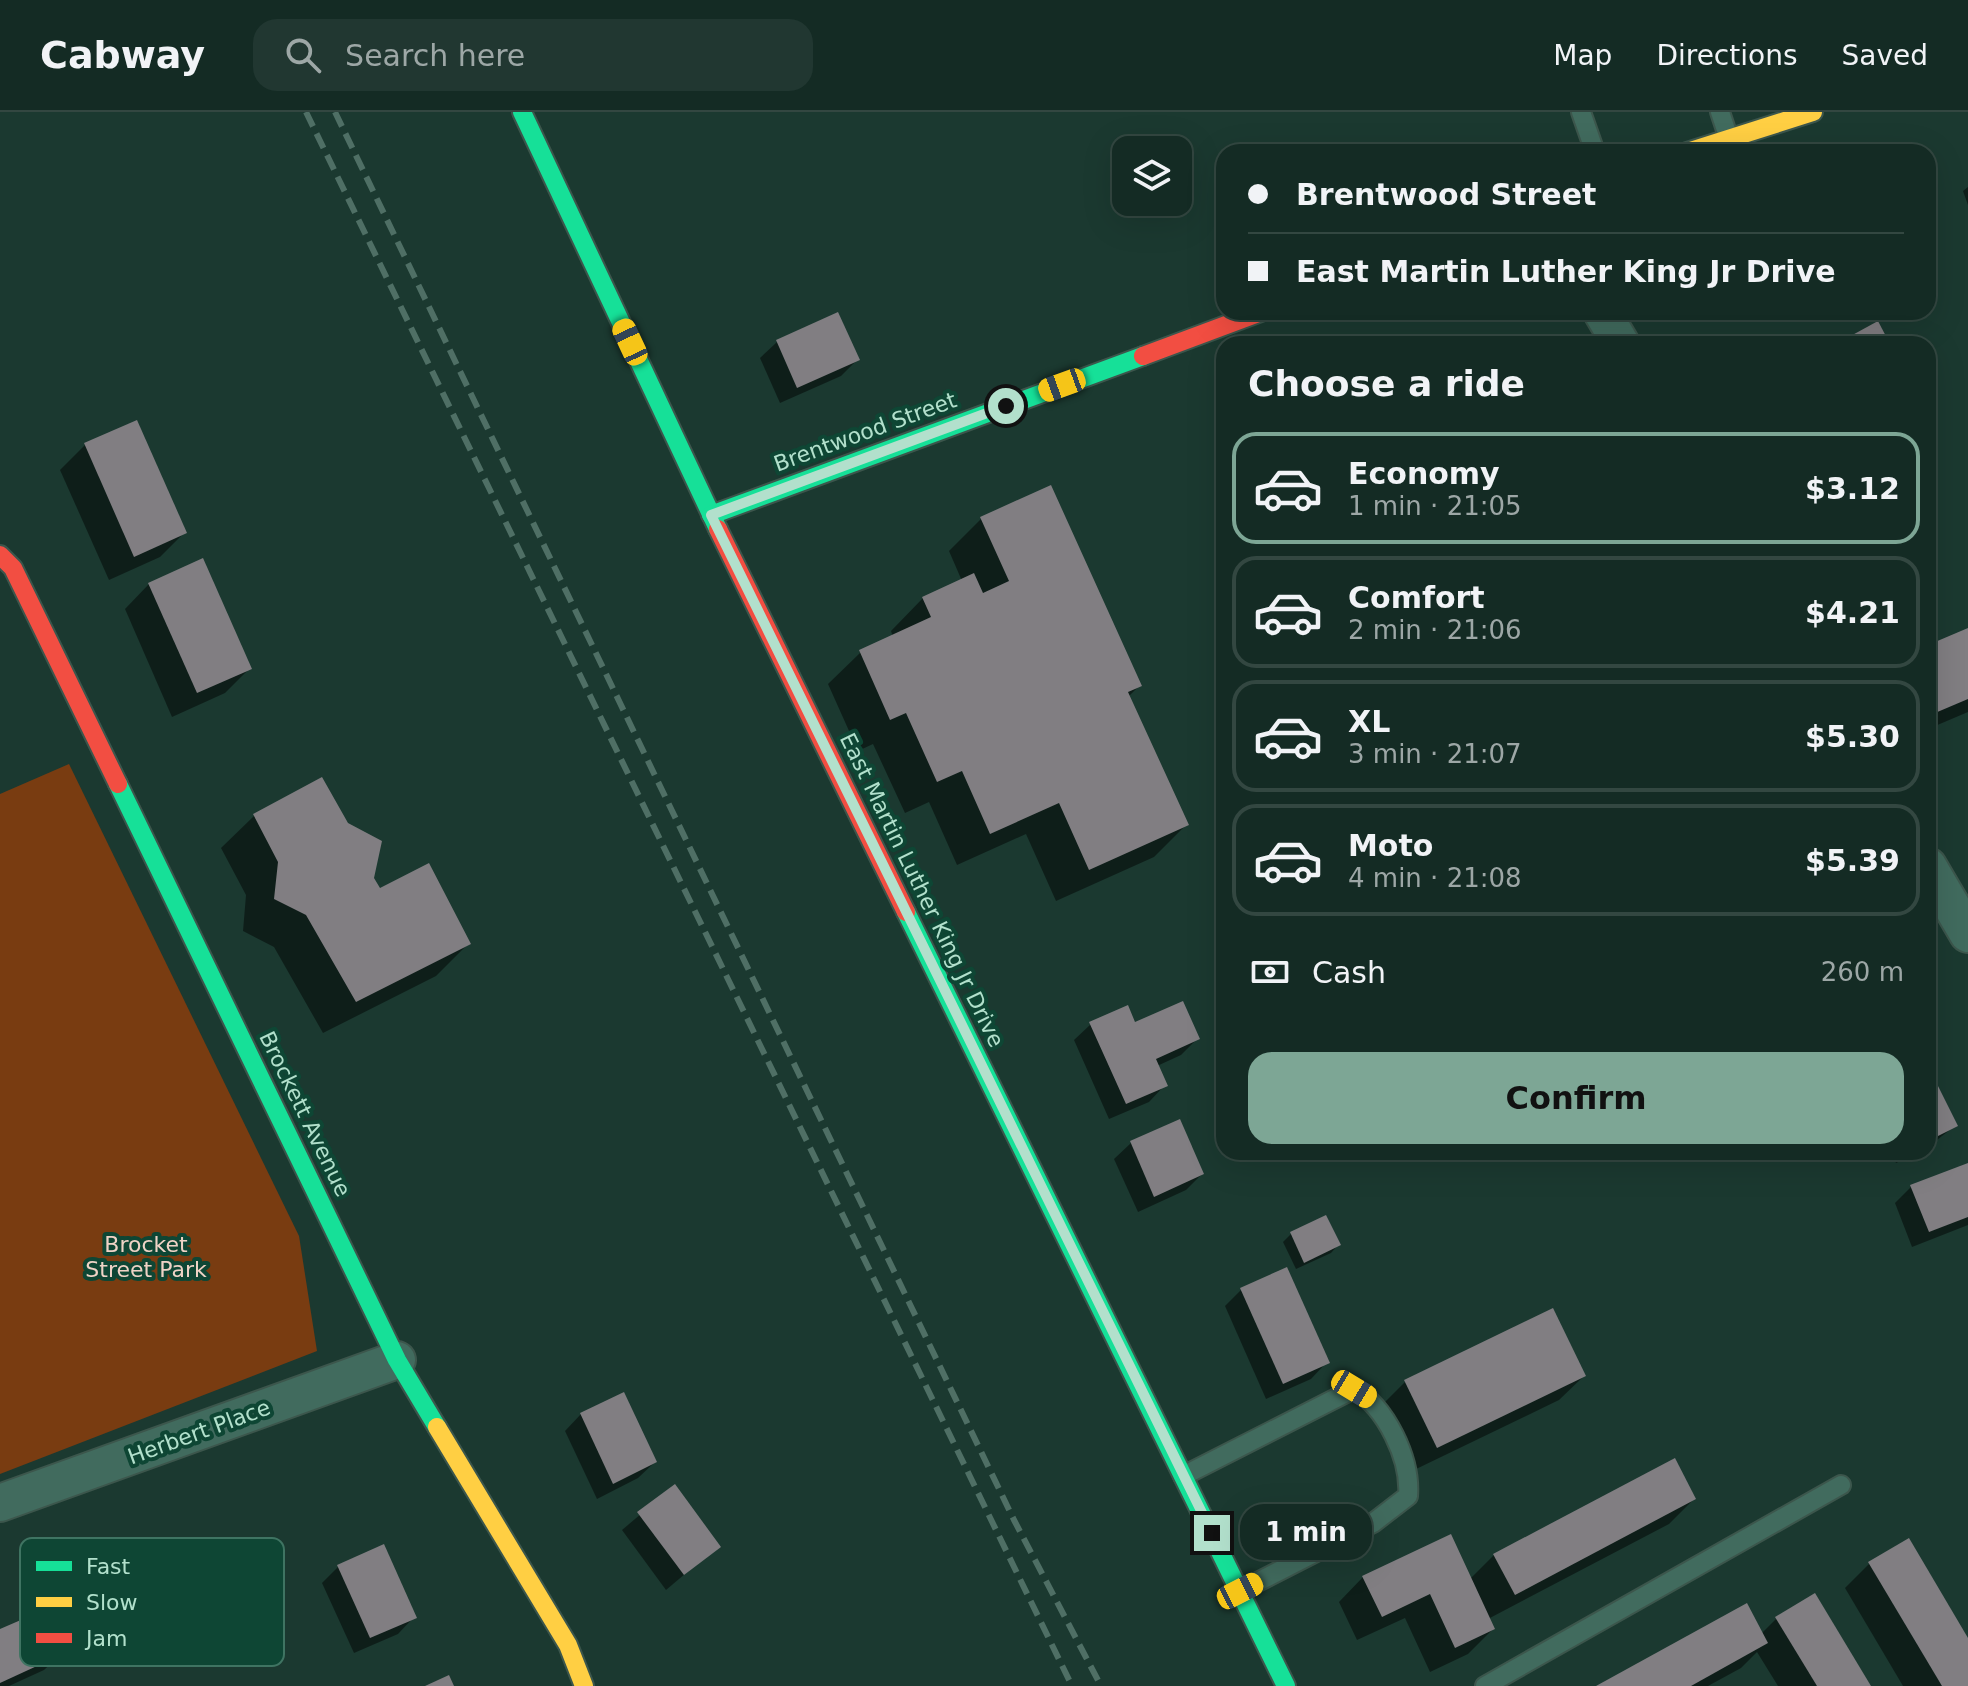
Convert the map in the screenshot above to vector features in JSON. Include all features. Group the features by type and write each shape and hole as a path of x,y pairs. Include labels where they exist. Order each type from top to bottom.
{"main road":[{"name":"East Martin Luther King Jr Drive","path":"522,112 711,515 1286,1686"},
{"path":"1713,144 1813,112"},
{"name":"Brentwood Street","path":"711,515 1239,320"},
{"name":"Brockett Avenue","path":"0,555 13,568 397,1360 568,1645 584,1686"}],"street":[{"path":"1936,880 1968,934"},
{"name":"Herbert Place","path":"0,1503 397,1360"}],"lane":[{"path":"1581,112 1592,144"},
{"path":"1720,112 1729,139"},
{"path":"1183,1476 1354,1389 1373,1400 1401,1456 1409,1476 1408,1496 1373,1523 1240,1591"},
{"path":"1485,1686 1841,1485"}],"green space":[{"name":"Brocket Street Park","path":"69,764 299,1236 317,1351 0,1474 0,794"}],"building":[{"path":"838,312 860,360 797,388 776,340"},
{"path":"1878,321 1886,336 1851,336"},
{"path":"137,420 187,533 134,557 84,443"},
{"path":"1051,485 1142,686 1128,692 1189,825 1089,870 1059,803 990,834 962,771 937,782 906,713 890,720 859,650 931,617 922,597 974,573 983,593 1009,581 980,517"},
{"path":"203,558 252,669 197,693 148,583"},
{"path":"1968,628 1968,699 1936,713 1936,642"},
{"path":"322,777 348,823 382,841 374,878 380,888 429,863 471,944 356,1002 306,915 274,899 278,862 253,814"},
{"path":"1183,1001 1200,1039 1156,1059 1168,1086 1126,1104 1089,1022 1128,1005 1135,1022"},
{"path":"1936,1082 1958,1126 1936,1137"},
{"path":"1180,1119 1204,1174 1154,1197 1130,1141"},
{"path":"1968,1163 1968,1217 1929,1232 1910,1185"},
{"path":"1326,1215 1341,1245 1304,1263 1290,1232"},
{"path":"1287,1267 1330,1363 1283,1384 1240,1288"},
{"path":"1553,1308 1586,1376 1437,1448 1404,1380"},
{"path":"624,1392 657,1462 613,1484 580,1413"},
{"path":"1675,1458 1696,1499 1515,1595 1493,1554"},
{"path":"675,1484 721,1547 684,1575 637,1512"},
{"path":"1451,1534 1495,1629 1455,1648 1430,1594 1382,1617 1362,1576"},
{"path":"1909,1538 1968,1638 1968,1686 1942,1686 1868,1562"},
{"path":"384,1544 417,1618 370,1638 337,1565"},
{"path":"1815,1593 1871,1686 1817,1686 1775,1617"},
{"path":"1747,1603 1768,1643 1691,1686 1596,1686"},
{"path":"20,1620 20,1666 37,1666 0,1683 0,1629"},
{"path":"449,1675 454,1686 425,1686"}],"railway":[{"path":"306,112 1072,1686"},
{"path":"335,112 1014,1520 1101,1686"}],"traffic: fast":[{"path":"522,112 718,529"},
{"path":"711,515 1143,356"},
{"path":"118,784 397,1360 437,1427"},
{"path":"906,912 1286,1686"}],"traffic: slow":[{"path":"1712,144 1813,112"},
{"path":"437,1427 568,1645 584,1686"}],"traffic: jam":[{"path":"1143,356 1240,320"},
{"path":"718,529 906,912"},
{"path":"0,555 13,568 118,784"}],"route":[{"path":"1006,406 711,515 1212,1533"}]}
